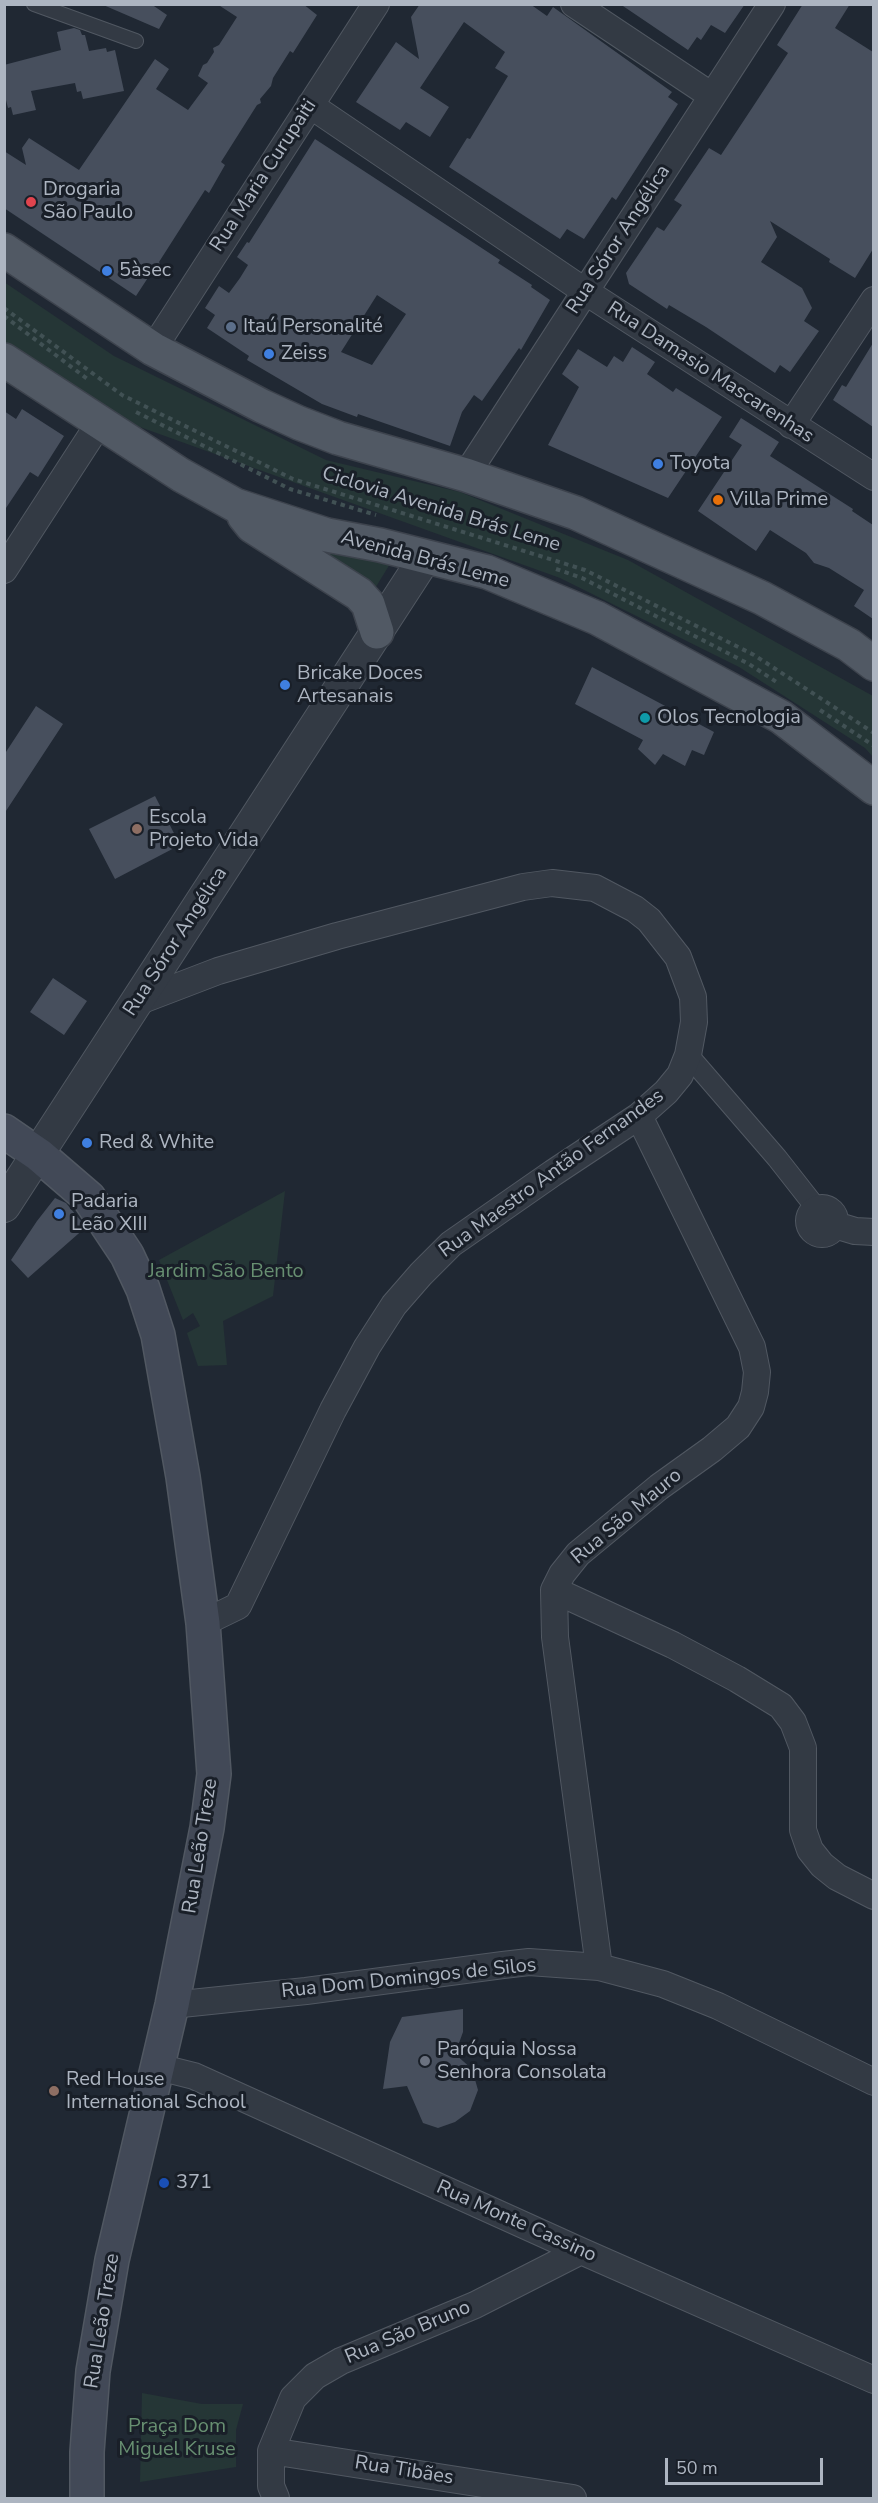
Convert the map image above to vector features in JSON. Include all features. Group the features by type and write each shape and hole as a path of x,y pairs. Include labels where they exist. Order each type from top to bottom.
{"main road":[{"path":"4,250 153,349 299,423 395,456 466,475 576,513 772,604 849,645 873,664"},
{"name":"Avenida Brás Leme","path":"4,360 181,476 235,505 327,535 426,556 487,572 597,618 781,717 839,759 873,788"},
{"path":"235,505 252,526 359,594 368,604 377,632"},
{"name":"Rua Leão Treze","path":"4,1131 39,1155 89,1198 127,1255 143,1289 159,1335 203,1623 214,1774 207,1828 172,2005 112,2260 95,2360 87,2452 87,2499"}],"street":[{"name":"Rua Maria Curupaiti","path":"153,349 376,4"},
{"path":"574,4 712,96"},
{"name":"Rua Sóror Angélica","path":"466,475 772,4"},
{"name":"Rua Damasio Mascarenhas","path":"310,105 586,292 873,477"},
{"path":"791,425 873,300"},
{"path":"4,570 100,422"},
{"name":"Rua Sóror Angélica","path":"4,1206 426,556"},
{"name":"Rua Maestro Antão Fernandes","path":"137,1002 218,971 348,933 523,887 552,883 595,888 635,909 649,920 670,945 684,969 693,997 694,1022 688,1054 683,1069 674,1084 639,1116 452,1244 394,1305 355,1368 238,1606 203,1623"},
{"path":"688,1054 826,1217 855,1230 873,1232"},
{"name":"Rua São Mauro","path":"554,1590 562,1574 578,1554 659,1487 738,1427 751,1407 755,1392 757,1372 752,1347 639,1116"},
{"path":"599,1967 555,1637 554,1590 673,1646 737,1679 781,1706 793,1722 803,1748 803,1830 810,1850 837,1878 873,1896"},
{"name":"Rua Dom Domingos de Silos","path":"172,2005 306,1991 529,1962 599,1967 663,1984 718,2006 873,2082"},
{"name":"Rua Monte Cassino","path":"158,2067 194,2076 581,2252 873,2380"},
{"name":"Rua São Bruno","path":"271,2451 293,2398 315,2376 341,2361 475,2305 581,2252"},
{"path":"271,2451 271,2486 276,2499"},
{"name":"Rua Tibães","path":"271,2451 573,2499"}],"lane":[{"path":"34,4 136,41"}],"path":[{"name":"Ciclovia Avenida Brás Leme","path":"4,308 122,395 293,479 585,570 754,655 873,733"}],"green space":[{"path":"4,282 114,356 326,460 460,492 628,560 873,696 873,757 865,748 739,667 560,578 112,417 5,344"},
{"path":"266,527 393,559 374,590"},
{"name":"Jardim São Bento","path":"285,1191 273,1296 223,1321 227,1365 198,1366 187,1333 200,1326 193,1313 183,1320 159,1260"},
{"name":"Praça Dom Miguel Kruse","path":"142,2393 202,2404 243,2404 236,2430 236,2467 140,2482"}],"building":[{"path":"101,4 151,4 167,15 159,29"},
{"path":"217,4 303,4 317,15 293,53 290,51 273,78 271,86 260,99 261,103 257,105 221,162 225,165 209,193 205,190 159,262 161,266 153,270 136,296 4,208 4,151 26,165 22,148 29,138 79,170 155,59 169,69 156,89 188,110 208,83 198,76 203,65 207,63 214,52 213,48 219,45 237,17"},
{"path":"420,4 530,4 547,16 553,7 672,92 668,97 678,104 616,200 612,197 584,239 567,229 560,239 449,167 467,138 470,139 508,76 495,68 505,52 464,22 420,88 449,107 430,137 406,122 400,130 356,102 396,42 419,59 411,17"},
{"path":"620,4 745,4 725,33 711,25 701,40 697,37 688,50"},
{"path":"803,4 850,4 835,28 873,52 873,249 855,278 829,262 830,259 770,221 777,237 761,262 802,288 812,308 804,321 819,331 790,372 780,365 775,373 706,327 669,305 667,309 629,284 626,273 657,227 664,231 682,205 674,200 709,148 721,155 756,102 788,53 777,45"},
{"path":"74,28 85,35 89,51 106,48 107,52 115,50 124,91 83,99 81,91 77,92 75,83 31,91 36,110 13,115 11,107 8,108 4,92 4,65 61,50 57,32"},
{"path":"315,139 500,260 498,263 550,300 521,350 519,348 482,401 474,395 462,412 450,446 322,404 247,360 249,356 207,328 215,315 205,308 219,286 229,293 240,278 248,265 237,257 247,242 249,243","holes":["377,295 406,314 372,365 341,352"]},
{"path":"873,343 873,427 833,400 842,385 846,387"},
{"path":"632,347 655,362 647,374 673,392 676,388 722,417 668,498 548,445 579,387 562,374 578,349 607,367 614,356 623,362"},
{"path":"22,409 64,436 38,477 30,472 4,511 4,411 16,419"},
{"path":"741,418 779,442 770,456 853,509 852,511 873,525 873,619 854,606 864,590 829,568 814,563 806,553 770,530 756,551 698,511 742,445 729,437"},
{"name":"Olos Tecnologia","path":"592,667 714,732 704,755 692,750 685,766 663,754 655,765 638,749 643,740 575,704"},
{"path":"36,706 63,724 4,814 4,755"},
{"path":"155,796 180,845 115,879 89,829"},
{"path":"53,978 87,1001 64,1035 30,1012"},
{"path":"55,1198 66,1203 86,1227 28,1278 11,1260"},
{"name":"Paróquia Nossa Senhora Consolata","path":"463,2009 463,2032 455,2054 472,2069 478,2090 470,2111 455,2122 438,2128 423,2123 407,2086 383,2089 390,2042 402,2017"}],"place":[{"name":"Drogaria São Paulo","path":"31,202"},
{"name":"5àsec","path":"107,271"},
{"name":"Itaú Personalité","path":"231,327"},
{"name":"Zeiss","path":"269,354"},
{"name":"Toyota","path":"658,464"},
{"name":"Villa Prime","path":"718,500"},
{"name":"Bricake Doces Artesanais","path":"285,685"},
{"name":"Olos Tecnologia","path":"645,718"},
{"name":"Escola Projeto Vida","path":"137,829"},
{"name":"Red & White","path":"87,1143"},
{"name":"Padaria Leão XIII","path":"59,1214"},
{"name":"Paróquia Nossa Senhora Consolata","path":"425,2061"},
{"name":"Red House International School","path":"54,2091"},
{"name":"371","path":"164,2183"}]}
